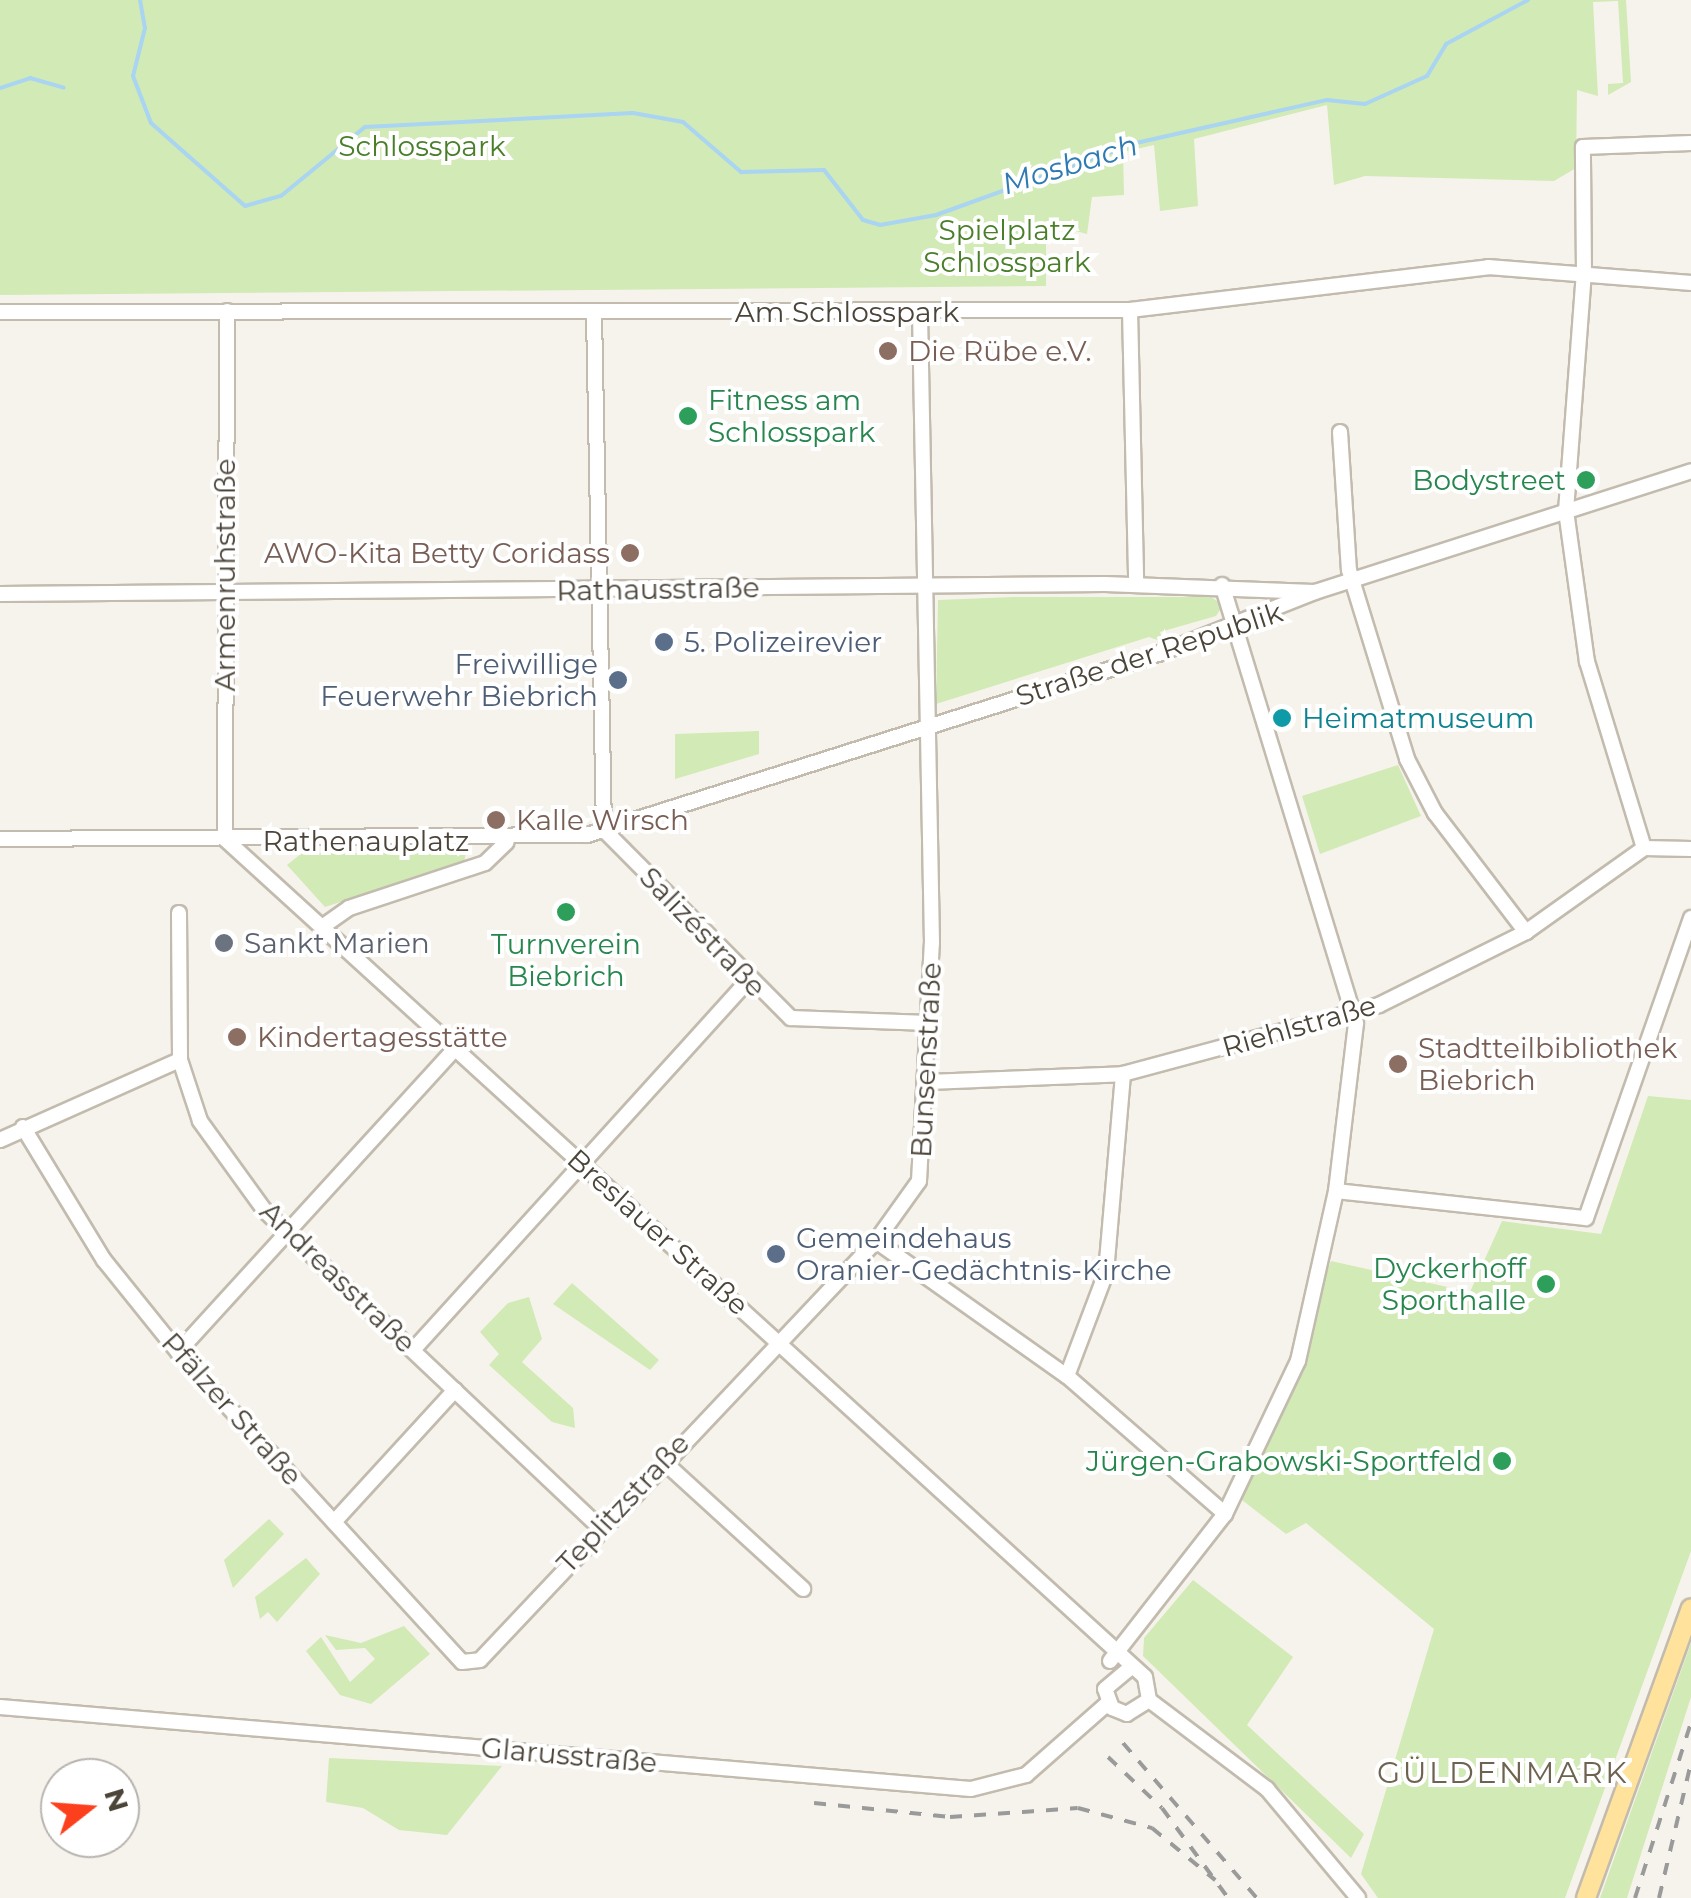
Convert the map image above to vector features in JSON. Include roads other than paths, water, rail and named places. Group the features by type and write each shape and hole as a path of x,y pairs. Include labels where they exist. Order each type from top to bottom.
{"main road":[{"path":"1586,1898 1691,1608"}],"street":[{"path":"1691,143 1583,147 1584,274 1566,511 1590,678 1644,848 1691,849"},
{"name":"Am Schlosspark","path":"0,312 1130,310 1436,269 1584,274 1691,283"},
{"path":"1130,310 1136,584"},
{"name":"Armenruhstraße","path":"225,840 227,311"},
{"name":"Bunsenstraße","path":"776,1340 876,1241 919,1181 929,1023 929,725 920,311"},
{"path":"594,313 596,592 604,830"},
{"path":"1340,432 1352,580 1407,759 1435,814 1526,932"},
{"name":"Straße der Republik","path":"604,830 1230,628 1315,592 1691,470"},
{"name":"Rathausstraße","path":"0,594 596,592 1136,584 1315,592"},
{"path":"1222,585 1230,628 1356,1011 1336,1191 1298,1360 1225,1514 1113,1663 1108,1704 1127,1714 1148,1700 1267,1789 1358,1898"},
{"name":"Rathenauplatz","path":"0,839 507,842 604,830"},
{"name":"Salizéstraße","path":"604,830 747,982 791,1018 929,1023"},
{"name":"Breslauer Straße","path":"225,840 1090,1626 1113,1663 1145,1677 1148,1700"},
{"name":"Rathenauplatz","path":"322,927 349,908 484,863 507,842"},
{"name":"Riehlstraße","path":"928,1082 1123,1074 1356,1011 1526,932 1644,848"},
{"name":"Andreasstraße","path":"179,913 180,1060 200,1122 287,1232 599,1527"},
{"path":"1336,1191 1586,1218 1691,918"},
{"path":"414,1349 747,982"},
{"path":"178,1352 456,1048"},
{"path":"0,1140 180,1060"},
{"path":"1067,1376 1106,1274 1123,1074"},
{"name":"Pfälzer Straße","path":"22,1127 104,1260 178,1352 471,1667"},
{"path":"876,1241 1067,1376 1225,1514"},
{"name":"Teplitzstraße","path":"471,1667 776,1340"},
{"path":"334,1522 455,1390"},
{"path":"663,1461 803,1589"},
{"name":"Glarusstraße","path":"0,1707 971,1789 1026,1775 1108,1704"}],"waterway":[{"name":"Mosbach","path":"140,0 145,28 133,76 151,123 245,206 281,196 365,127 633,113 683,122 741,172 824,170 863,220 880,225 936,215 1136,143 1327,100 1365,104 1427,76 1446,44 1528,0"},
{"path":"0,88 30,78 64,88"}],"railway":[{"path":"1635,1898 1691,1722"},
{"path":"1123,1743 1257,1898"},
{"path":"1108,1757 1162,1808 1228,1898"},
{"path":"1659,1898 1690,1767"},
{"path":"814,1803 950,1817 1078,1808 1152,1828 1215,1880"}],"place":[{"name":"Die Rübe e.V.","path":"888,351"},
{"name":"Fitness am Schlosspark","path":"688,416"},
{"name":"Bodystreet","path":"1586,480"},
{"name":"AWO-Kita Betty Coridass","path":"630,553"},
{"name":"5. Polizeirevier","path":"664,642"},
{"name":"Freiwillige Feuerwehr Biebrich","path":"618,680"},
{"name":"Heimatmuseum","path":"1282,718"},
{"name":"Kalle Wirsch","path":"496,820"},
{"name":"Turnverein Biebrich","path":"566,912"},
{"name":"Sankt Marien","path":"224,943"},
{"name":"Kindertagesstätte","path":"237,1037"},
{"name":"Stadtteilbibliothek Biebrich","path":"1398,1064"},
{"name":"Gemeindehaus Oranier-Gedächtnis-Kirche","path":"776,1254"},
{"name":"Dyckerhoff Sporthalle","path":"1546,1284"},
{"name":"Jürgen-Grabowski-Sportfeld","path":"1502,1461"}],"district":[{"name":"GÜLDENMARK","path":"1503,1773"}],"park label":[{"name":"Schlosspark","path":"422,146"},
{"name":"Spielplatz Schlosspark","path":"1007,246"}]}
